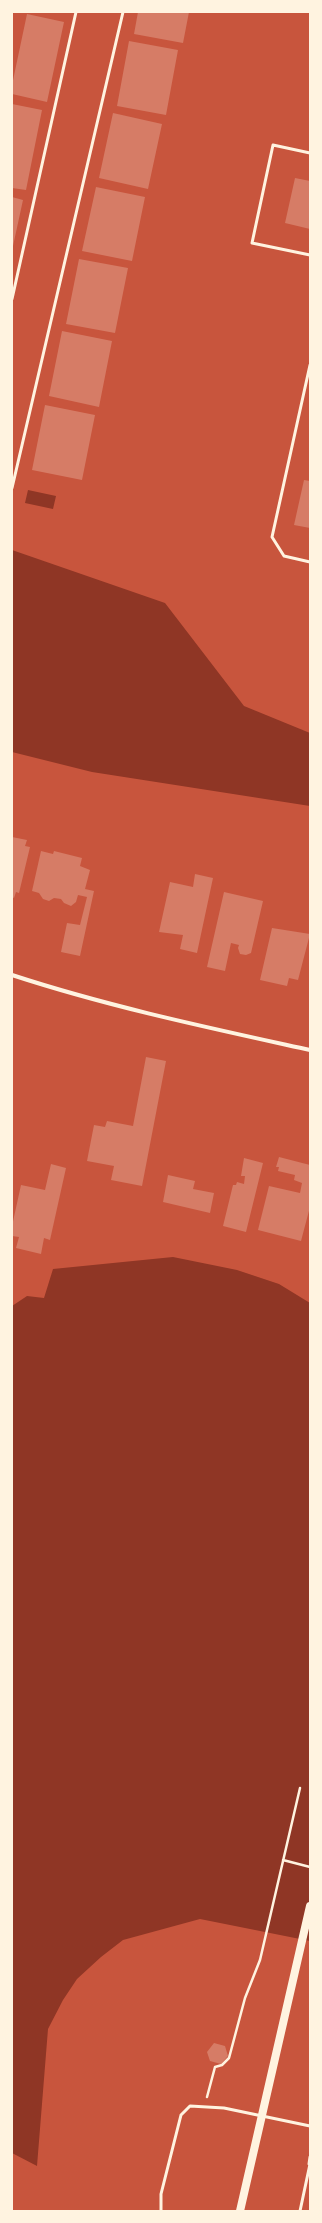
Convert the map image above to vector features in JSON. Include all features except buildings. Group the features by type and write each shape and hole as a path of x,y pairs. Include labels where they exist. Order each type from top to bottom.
{"main road":[{"path":"240,2211 310,1906"}],"street":[{"path":"12,975 54,989 174,1021 310,1050"}],"lane":[{"path":"12,299 76,12"},
{"path":"12,488 123,12"},
{"path":"310,154 273,146 252,243 310,256"},
{"path":"310,364 272,537 284,556 310,562"},
{"path":"161,2211 161,2194 181,2115 190,2106 205,2106 310,2126"},
{"path":"300,2211 310,2157"}],"path":[{"path":"205,2106 215,2067 222,2065 229,2058 245,1998 260,1960 300,1788"},
{"path":"283,1860 310,1867"}],"shaded area":[{"path":"28,490 56,496 53,509 25,503"},
{"path":"12,550 165,603 244,706 310,733 310,806 92,772 12,752"},
{"path":"173,1257 237,1270 279,1284 310,1303 310,1941 200,1919 123,1940 101,1957 77,1979 63,2000 48,2029 37,2166 12,2153 12,1306 27,1296 44,1298 53,1269"}]}
